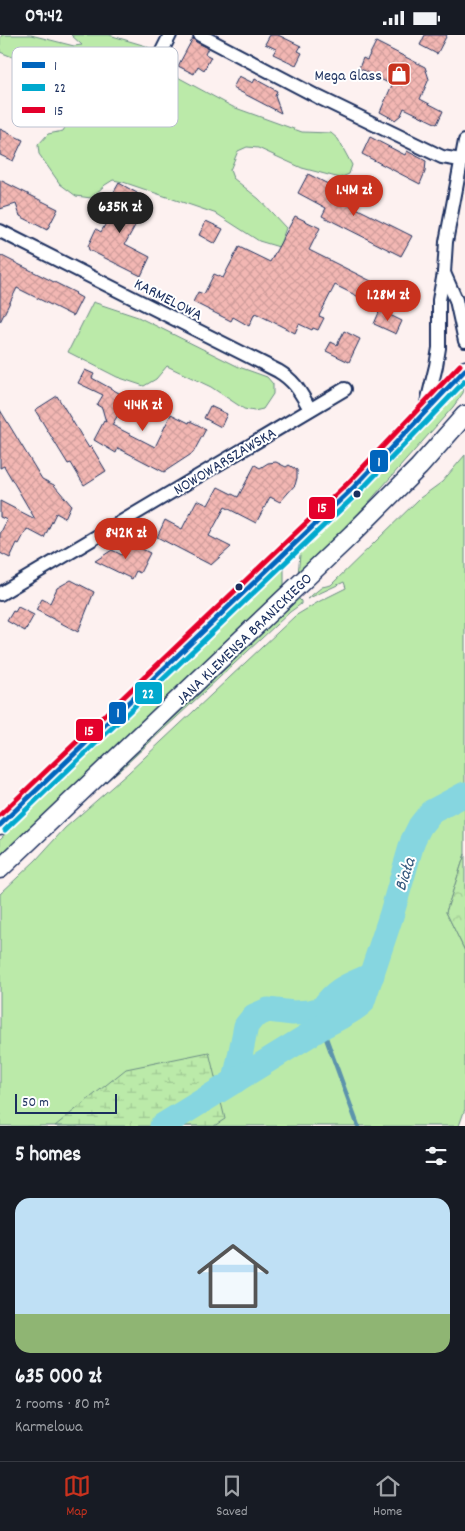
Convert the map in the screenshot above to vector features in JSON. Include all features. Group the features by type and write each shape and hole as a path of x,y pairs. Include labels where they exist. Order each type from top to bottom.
{"main road":[{"path":"424,414 465,370"},
{"name":"JANA KLEMENSA BRANICKIEGO","path":"0,825 354,487 424,414"},
{"name":"JANA KLEMENSA BRANICKIEGO","path":"0,869 290,593 419,467 465,415"}],"street":[{"path":"164,47 170,35"},
{"path":"200,35 318,97 442,157 461,160"},
{"path":"424,414 439,347 439,300 444,273 446,242 465,141"},
{"name":"KARMELOWA","path":"0,231 278,371 288,377 298,388 310,409"},
{"path":"444,273 461,304 465,341"},
{"name":"NOWOWARSZAWSKA","path":"0,593 345,389"}],"green space":[{"path":"2,35 31,35 74,46 82,45 71,35 109,35 147,47 12,47 12,57 0,52 0,38"},
{"path":"178,77 233,107 302,132 331,133 338,139 352,165 349,174 340,178 302,168 258,148 247,147 238,151 230,170 233,178 259,199 286,228 279,247 259,241 217,214 123,182 113,180 91,198 76,196 60,184 39,154 38,145 48,134 63,131 65,127 178,127"},
{"path":"93,302 138,317 239,367 267,377 273,384 273,394 263,409 254,411 244,409 211,387 167,366 156,379 144,386 117,377 68,352"},
{"path":"465,382 463,393 453,407 344,530 298,574 299,553"},
{"path":"465,455 465,854 446,912 465,951 465,1109 459,1126 0,1126 0,894 36,860 65,828 128,773 295,616 346,588 344,582 307,599 322,587 331,585 420,498 442,482"},
{"path":"284,566 284,585 0,859 0,839"},
{"path":"298,598 301,604 290,612 121,769 68,814"},
{"path":"465,854 465,951 446,912"},
{"path":"209,1052 225,1119 214,1126 55,1126 126,1069"}],"building":[{"path":"270,35 278,35 301,46 298,51 302,53 296,65 273,54 276,49 265,44"},
{"path":"425,35 447,35 437,54 420,45"},
{"path":"193,38 196,42 208,48 205,54 211,57 204,70 198,66 194,74 178,66"},
{"name":"Mega Glass","path":"376,42 425,67 429,79 420,99 443,111 437,124 404,108 401,115 395,120 380,112 392,85 359,68 363,58 367,60"},
{"path":"239,76 253,83 255,79 277,91 275,96 281,113 233,88"},
{"path":"0,129 23,140 13,161 0,155"},
{"path":"370,137 405,155 407,151 426,161 425,172 420,184 362,154"},
{"path":"308,174 336,188 332,196 412,236 401,256 322,216 326,208 298,193"},
{"path":"0,180 58,209 47,230 20,216 16,204 0,209"},
{"path":"119,183 137,193 131,204 143,211 125,244 150,257 141,276 89,250 88,246 96,229 101,232 118,201 111,197"},
{"path":"295,216 320,228 309,250 383,287 375,305 335,285 319,316 324,318 318,330 313,328 312,330 299,324 295,333 255,313 249,326 233,317 231,321 193,302 198,292 204,294 214,274 223,278 239,247 270,262"},
{"path":"206,221 223,229 215,244 199,235"},
{"path":"0,255 76,293 82,298 73,316 17,288 0,322"},
{"path":"380,310 402,321 396,334 374,324"},
{"path":"344,331 360,339 349,362 326,351 331,342 337,345"},
{"path":"85,370 94,374 92,378 128,398 112,425 155,447 171,414 206,429 193,453 164,472 118,448 116,453 94,440 104,421 106,422 102,408 97,405 103,395 78,383"},
{"path":"57,396 89,448 91,446 106,471 84,485 71,463 68,464 35,410"},
{"path":"210,406 227,414 221,427 204,418"},
{"path":"0,410 42,479 54,485 71,505 65,518 56,513 44,538 27,529 19,544 17,543 10,558 0,553 0,534 7,520 0,517 0,501 35,519 4,466 0,468"},
{"path":"276,462 286,467 289,465 297,470 295,485 280,502 270,497 256,523 225,507 209,536 231,547 211,565 157,537 165,520 182,529 197,500 208,505 218,487 238,497 255,465 260,468 268,463"},
{"path":"128,542 150,553 140,573 136,571 132,579 95,561 112,550 122,555"},
{"path":"71,580 94,592 78,632 36,610 42,599 50,603 57,588"},
{"path":"18,607 34,615 25,631 7,621"}],"waterway":[{"name":"Biała","path":"162,1126 322,1027 349,1013 362,1003 391,916 413,840 420,826 431,812 465,794"},
{"name":"Biała","path":"235,1081 246,1026 254,1016 268,1010 293,1013 322,1009 339,991 372,975"},
{"path":"322,1027 358,1126"}],"transit line":[{"name":"15","path":"0,815 349,482 460,365"},
{"name":"1","path":"0,825 354,487 465,370"},
{"name":"22","path":"5,830 359,492 465,381"}],"place":[{"name":"Mega Glass","path":"399,74"}]}
